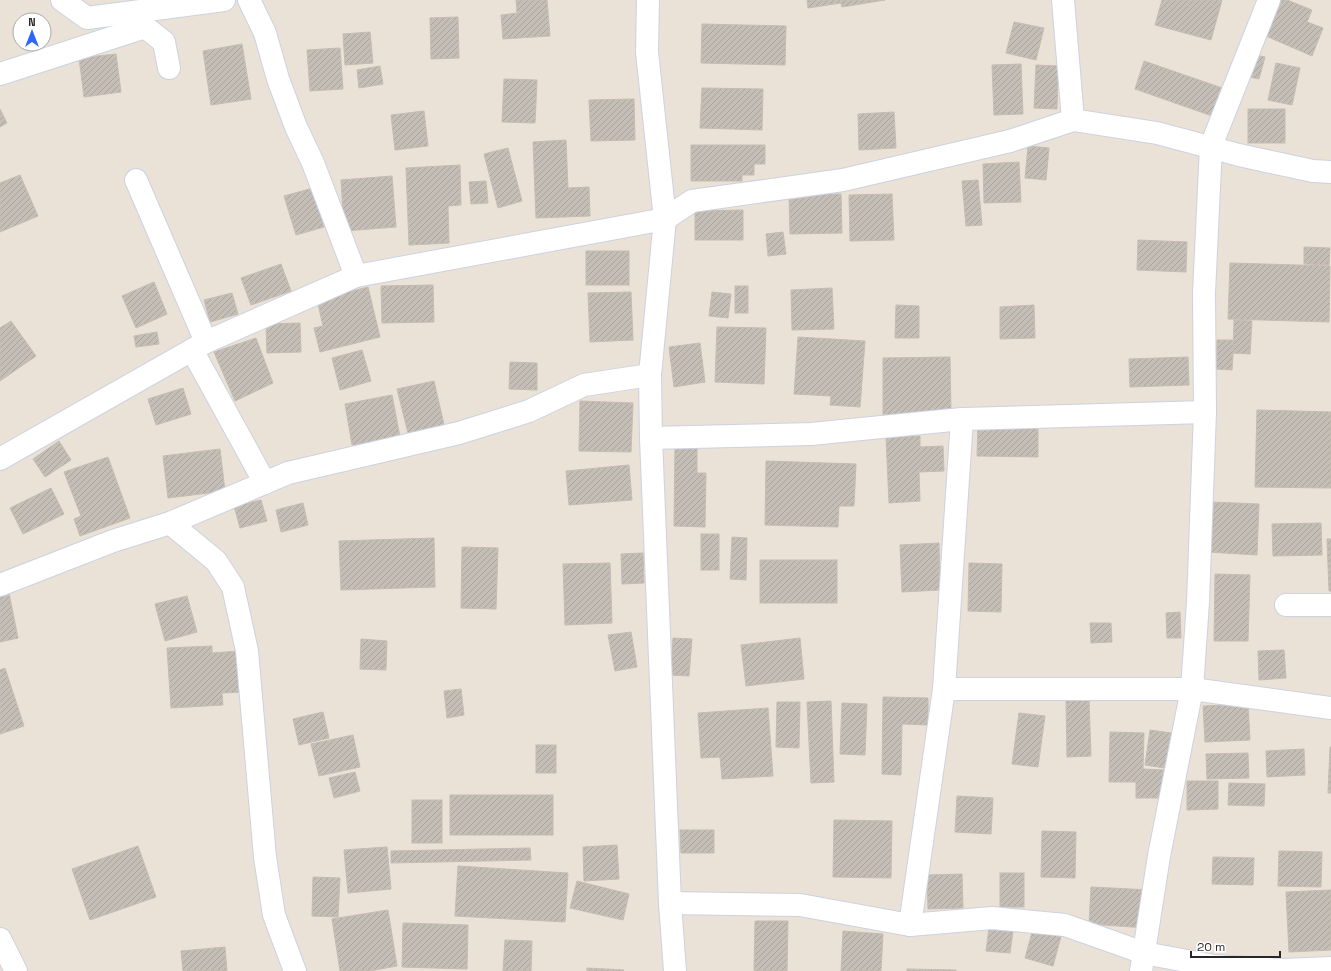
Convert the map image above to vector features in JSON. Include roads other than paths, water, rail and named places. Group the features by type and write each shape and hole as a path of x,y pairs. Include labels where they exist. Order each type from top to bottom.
{"street":[{"path":"62,0 87,18 224,0"},
{"path":"249,0 265,33 278,79 296,127 313,163 356,276"},
{"path":"648,0 647,52 665,219 650,374 651,438 670,903 675,971"},
{"path":"1063,0 1073,120"},
{"path":"1143,962 1159,856 1192,689 1198,602 1205,412 1204,293 1210,146 1269,0"},
{"path":"0,74 145,27 164,42 169,68"},
{"path":"0,459 199,346 356,276 665,219 692,201 843,180 1010,141 1073,120 1157,133 1239,155 1298,168 1331,172"},
{"path":"136,180 199,346 265,483"},
{"path":"0,585 113,541 170,523 288,474 459,433 529,411 584,385 650,374"},
{"path":"651,438 811,434 962,419 1205,412"},
{"path":"910,925 944,689 962,419"},
{"path":"170,523 216,561 233,587 247,651 265,857 274,914 295,971"},
{"path":"1286,605 1331,605"},
{"path":"944,689 1192,689 1331,708"},
{"path":"670,903 800,905 910,925 992,918 1065,925 1143,962 1284,970 1331,968"},
{"path":"0,939 16,971"}]}
